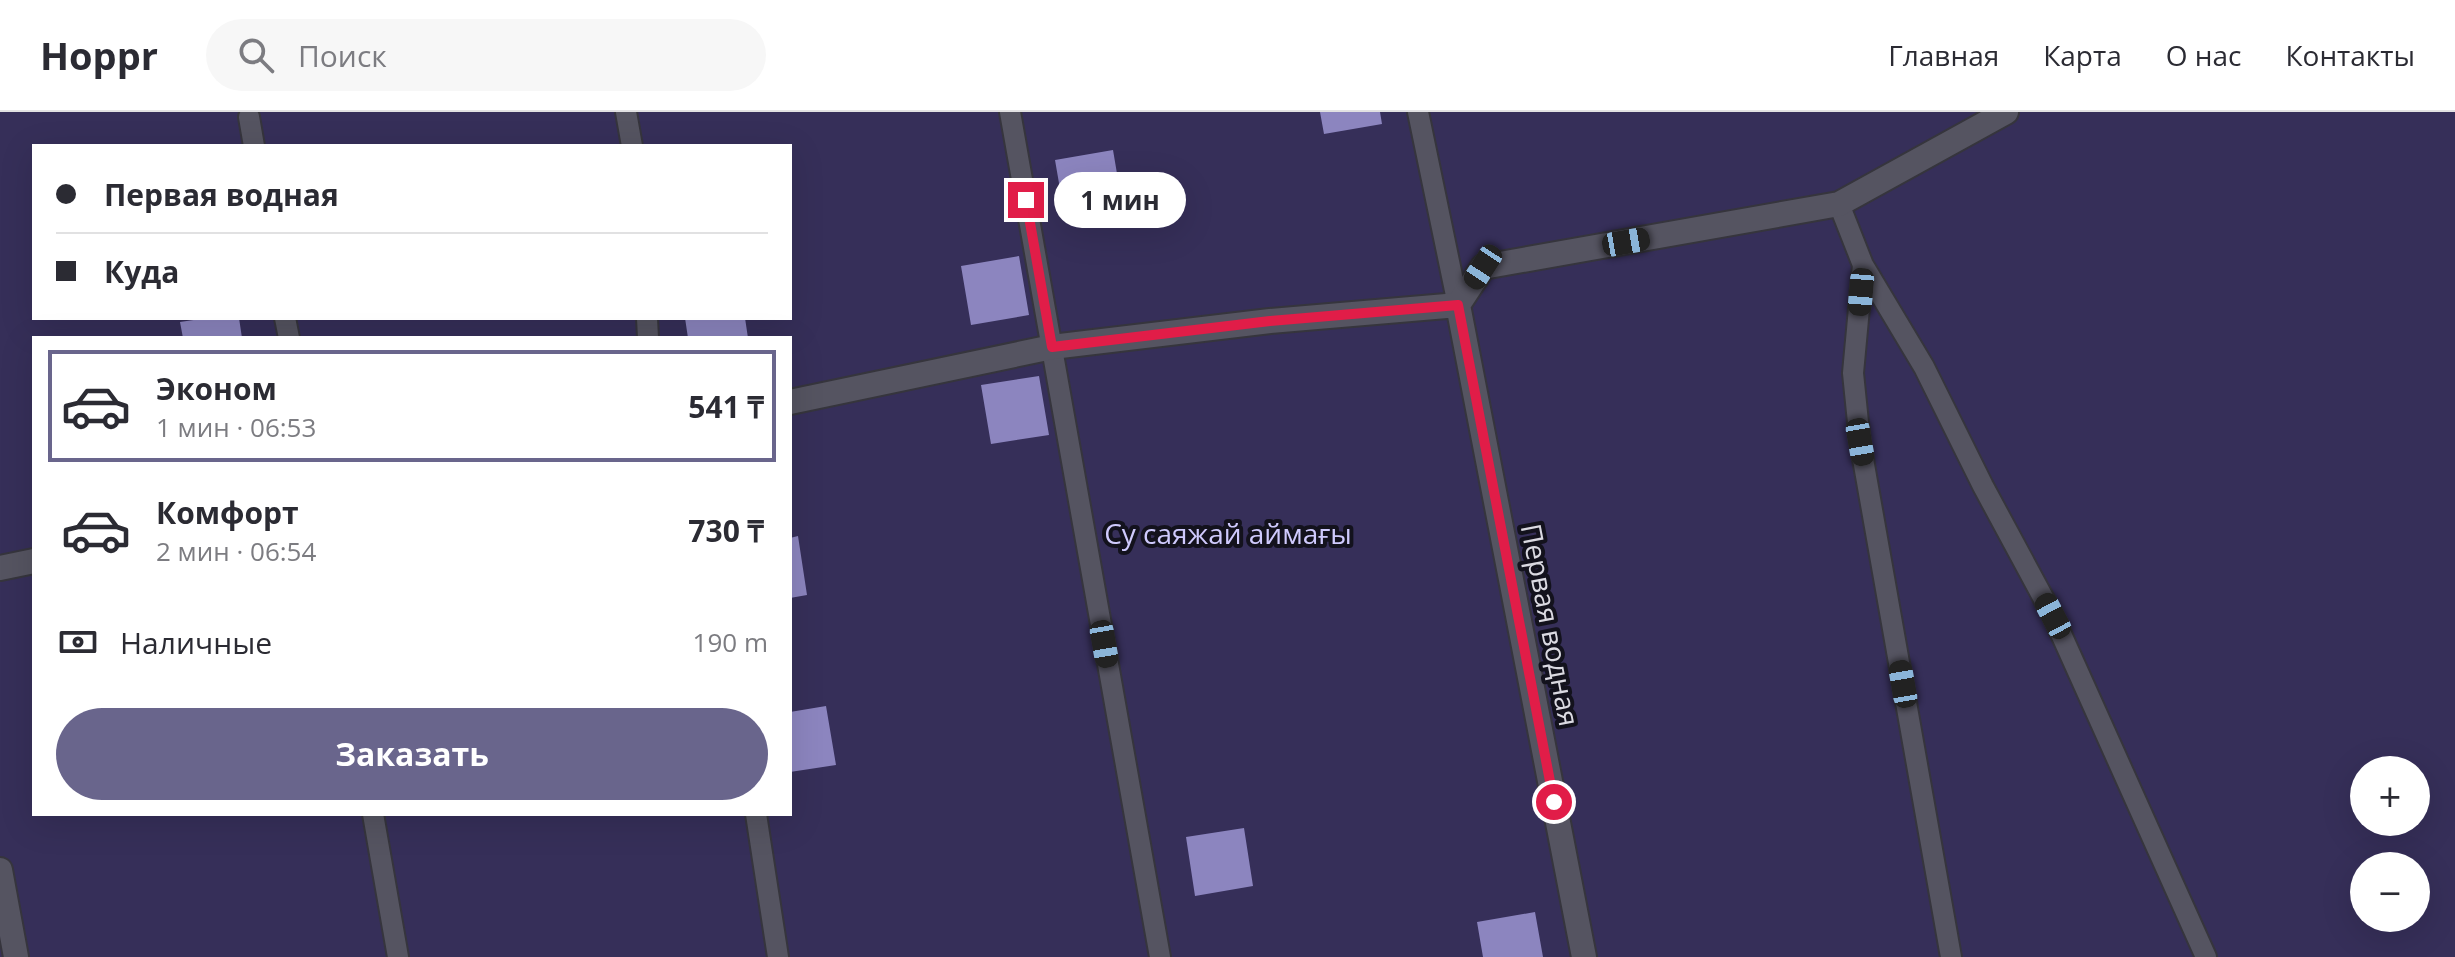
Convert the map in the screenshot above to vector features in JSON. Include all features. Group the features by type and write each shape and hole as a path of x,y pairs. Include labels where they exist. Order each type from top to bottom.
{"street":[{"path":"792,402 1052,347 1270,321 1458,305 1483,267 1839,204 2006,112"},
{"name":"Первая водная","path":"1458,305 1584,957"},
{"path":"0,568 32,561"},
{"path":"0,870 16,957"}],"lane":[{"path":"626,112 632,144"},
{"path":"1010,112 1160,957"},
{"path":"1418,112 1458,305"},
{"path":"249,117 254,144"},
{"path":"1839,204 1863,265 1924,367 2053,616 2206,957"},
{"path":"1863,265 1853,373 1860,442 1951,957"},
{"path":"373,816 398,957"},
{"path":"756,816 778,957"}],"green space":[{"name":"Су саяжай аймағы","path":"0,112 2455,112 2455,957 0,957"}],"building":[{"path":"1320,112 1380,112 1382,124 1324,134"},
{"path":"1113,150 1123,209 1065,218 1055,160"},
{"path":"1019,256 1029,315 971,325 961,266"},
{"path":"239,320 242,336 183,336 180,322"},
{"path":"685,320 745,320 748,336 688,336"},
{"path":"1039,376 1049,435 991,444 981,385"},
{"path":"798,536 807,595 792,598 792,538"},
{"path":"826,706 836,765 792,772 792,712"},
{"path":"1244,828 1253,886 1195,896 1186,837"},
{"path":"1535,912 1543,957 1483,957 1477,922"}],"route":[{"path":"1026,200 1052,347 1270,321 1458,305 1554,802"}]}
